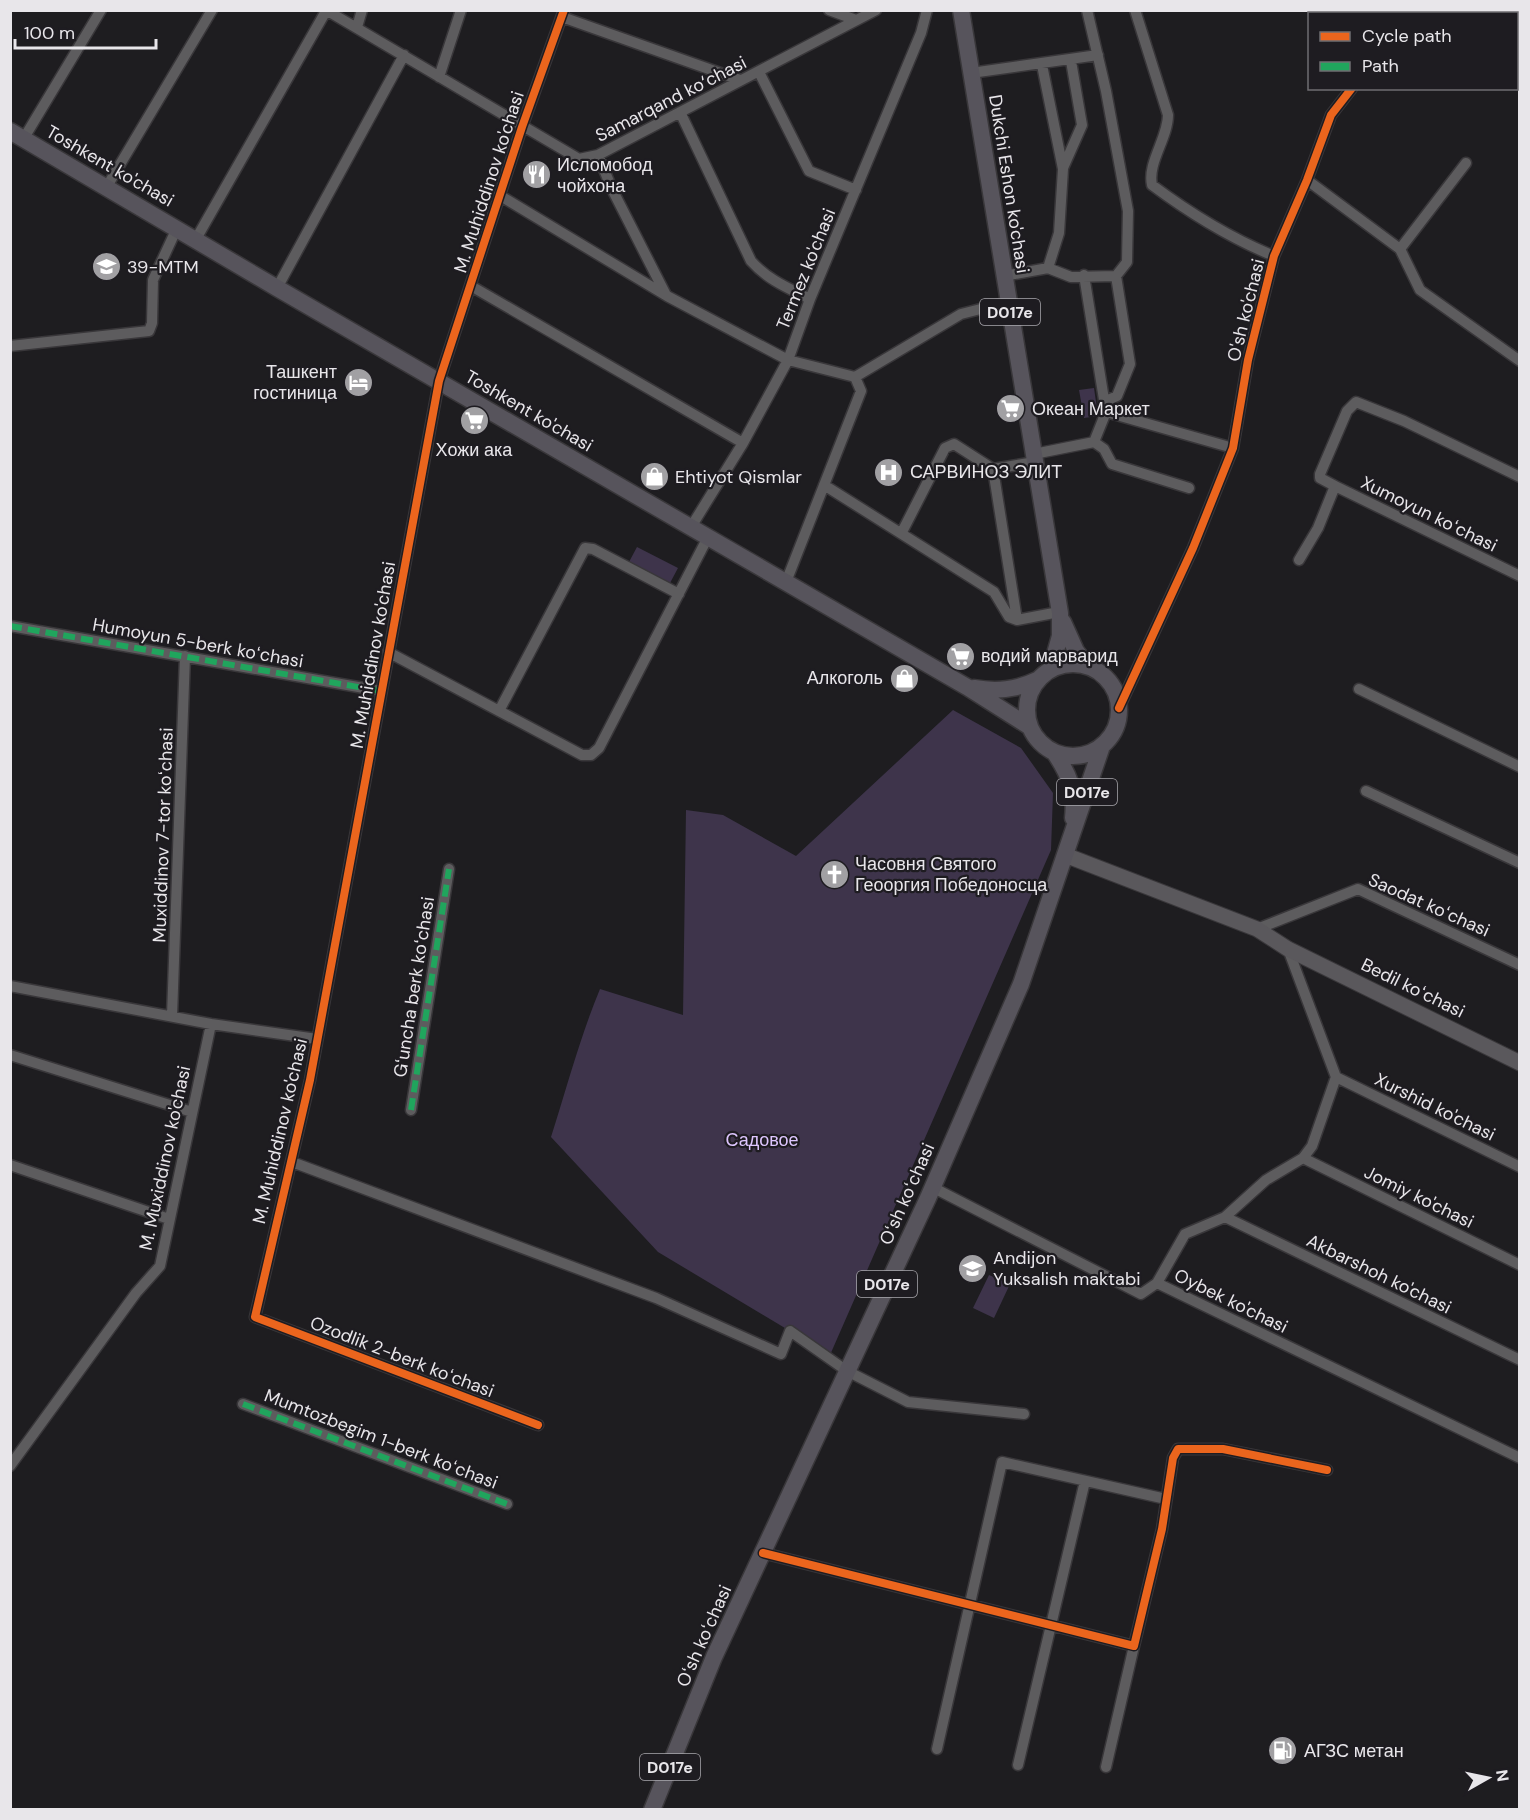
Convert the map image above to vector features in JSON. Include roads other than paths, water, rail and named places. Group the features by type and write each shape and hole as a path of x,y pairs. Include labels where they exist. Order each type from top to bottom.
{"main road":[{"name":"Dukchi Eshon ko'chasi","path":"961,10 1060,613"},
{"name":"Toshkent ko'chasi","path":"17,135 967,687 1030,727"},
{"name":"D017e","path":"1030,727 1044,746 1054,752 1078,756 1102,746 1112,736 1118,723 1117,694 1100,672 1087,665 1069,638 1060,613"},
{"name":"D017e","path":"1051,668 1060,636 1060,613"},
{"path":"967,687 1008,690 1037,680 1051,668 1069,663 1087,665"},
{"path":"1030,727 1027,702 1037,680"},
{"name":"D017e","path":"1071,837 1102,746"},
{"name":"D017e","path":"1054,752 1072,783 1074,802 1071,837"},
{"name":"Oʻsh koʻchasi","path":"652,1809 714,1657 932,1187 1021,984 1071,837"}],"street":[{"path":"17,135 101,10"},
{"path":"106,188 212,10"},
{"path":"196,239 326,10"},
{"name":"Samarqand ko‘chasi","path":"326,10 579,159 598,155 876,10"},
{"path":"357,27 362,10"},
{"path":"439,77 461,10"},
{"path":"829,10 856,20"},
{"name":"Termez ko'chasi","path":"691,527 743,443 788,360 810,299 921,33 927,10"},
{"path":"1087,10 1128,211 1127,262 1116,276 1130,364 1117,396 1105,407"},
{"path":"1135,10 1168,115 1168,125 1151,175 1152,185 1186,211 1236,241 1274,256"},
{"path":"563,14 740,81"},
{"name":"M. Muhiddinov ko'chasi","path":"255,1317 273,1233 292,1162 439,381 499,195 563,14"},
{"path":"277,288 404,55"},
{"path":"971,73 1071,61 1098,55"},
{"path":"1063,169 1082,125 1071,61"},
{"path":"1042,64 1063,169 1059,233 1048,268"},
{"path":"759,72 809,171 856,190"},
{"name":"O'sh ko'chasi","path":"1119,708 1193,548 1233,448 1248,360 1274,256 1307,180 1330,115 1350,90"},
{"path":"680,112 751,261 762,274 774,282 810,299"},
{"path":"598,155 612,189 667,296"},
{"path":"1400,249 1466,163"},
{"path":"1307,180 1400,249 1420,290 1505,353 1520,361"},
{"path":"499,195 667,296 788,360 855,377 961,314 1008,302"},
{"path":"10,346 149,331 153,280 177,228"},
{"path":"1004,276 1048,268 1071,278 1084,275 1116,276"},
{"path":"1084,275 1105,407 1095,442"},
{"path":"471,286 743,443"},
{"path":"786,582 861,391 855,377"},
{"path":"1335,486 1320,478 1320,474 1347,411 1356,402 1404,421 1520,477"},
{"path":"1105,407 1233,448"},
{"path":"902,532 945,448 954,444 993,469 1095,442"},
{"path":"1095,442 1104,449 1112,464 1189,489"},
{"path":"993,469 1017,620"},
{"path":"824,485 994,592 1010,617 1017,620 1060,613"},
{"name":"Xumoyun koʻchasi","path":"1299,560 1318,528 1335,486 1520,576"},
{"path":"388,652 582,755 594,753 708,537"},
{"path":"500,711 585,548 593,549 679,594"},
{"name":"Humoyun 5-berk koʻchasi","path":"10,626 381,691"},
{"name":"Muxiddinov 7-tor koʻchasi","path":"172,1016 186,656"},
{"path":"1359,689 1520,767"},
{"path":"1366,791 1520,864"},
{"name":"Bedil koʻchasi","path":"1065,855 1257,929 1288,949 1520,1063"},
{"name":"Gʻuncha berk koʻchasi","path":"411,1110 449,869"},
{"name":"Saodat koʻchasi","path":"1257,929 1358,889 1520,965"},
{"path":"1157,1283 1185,1234 1225,1217 1266,1180 1303,1158 1312,1146 1336,1077 1288,949"},
{"path":"10,986 211,1024 316,1039"},
{"name":"M. Muxiddinov ko'chasi","path":"10,1466 136,1293 160,1266 211,1024"},
{"path":"10,1055 192,1112"},
{"name":"Xurshid ko'chasi","path":"1336,1077 1520,1167"},
{"name":"Jomiy ko'chasi","path":"1303,1158 1520,1265"},
{"path":"292,1162 656,1298 781,1354 790,1331 847,1371 908,1402 1024,1414"},
{"path":"10,1165 170,1219"},
{"name":"Oybek ko'chasi","path":"932,1187 1141,1294 1157,1283 1520,1458"},
{"name":"Akbarshoh ko'chasi","path":"1225,1217 1520,1360"},
{"name":"Ozodlik 2-berk koʻchasi","path":"255,1317 538,1425"},
{"name":"Mumtozbegim 1-berk koʻchasi","path":"243,1404 507,1504"},
{"path":"1106,1767 1162,1529 1175,1452 1181,1448 1223,1449 1328,1470"},
{"path":"937,1749 1002,1462 1166,1499"},
{"path":"1018,1765 1085,1481"},
{"path":"763,1553 1134,1646"}],"place":[{"name":"Исломобод чойхона","path":"536,175"},
{"name":"39-MTM","path":"106,267"},
{"name":"Ташкент гостиница","path":"358,382"},
{"name":"Океан Маркет","path":"1011,409"},
{"name":"Хожи ака","path":"474,421"},
{"name":"САРВИНОЗ ЭЛИТ","path":"889,472"},
{"name":"Ehtiyot Qismlar","path":"654,477"},
{"name":"водий марварид","path":"960,656"},
{"name":"Алкоголь","path":"904,678"},
{"name":"Часовня Святого Геооргия Победоносца","path":"834,874"},
{"name":"Andijon Yuksalish maktabi","path":"972,1268"},
{"name":"АГЗС метан","path":"1283,1751"}],"park label":[{"name":"Садовое","path":"762,1140"}]}
